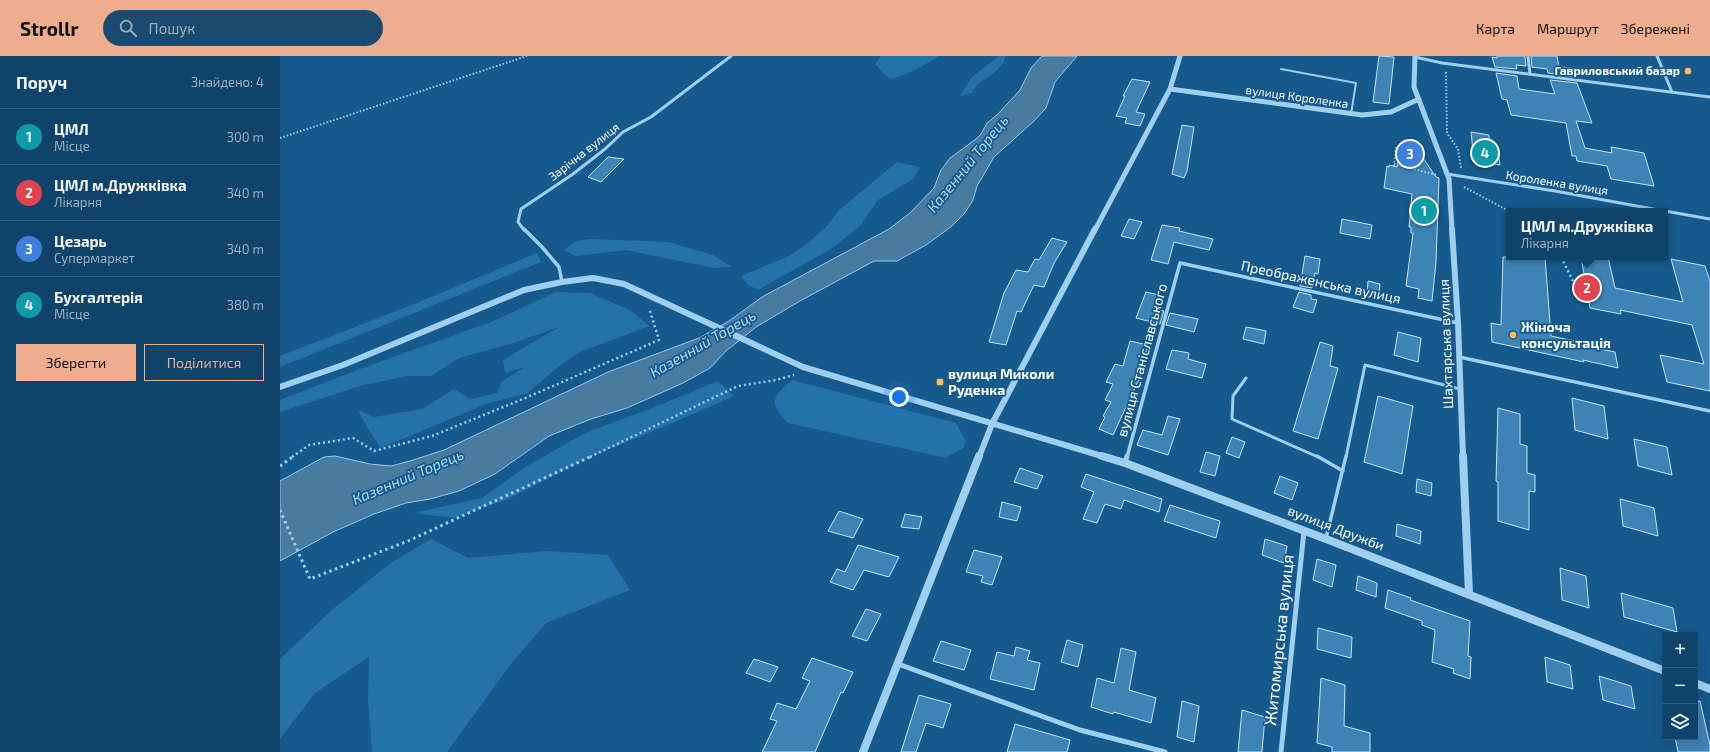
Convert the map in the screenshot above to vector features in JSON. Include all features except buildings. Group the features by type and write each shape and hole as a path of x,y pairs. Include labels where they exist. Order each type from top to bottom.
{"street":[{"name":"Зарічна вулиця","path":"562,282 559,267 542,247 527,234 518,222 521,209 573,174 605,149 623,132 651,117 731,56"},
{"path":"863,752 992,424 1170,90 1180,56"},
{"path":"1415,56 1446,64 1710,97"},
{"name":"Шахтарська вулиця","path":"1415,56 1414,87 1448,177 1458,323 1469,594"},
{"path":"1528,56 1530,74"},
{"path":"1657,56 1672,92"},
{"name":"вулиця Короленка","path":"1170,90 1362,116 1391,112 1419,99"},
{"name":"Короленка вулиця","path":"1448,177 1555,191 1648,208"},
{"name":"Короленка вулиця","path":"1668,212 1710,219"},
{"name":"Преображенська вулиця","path":"1180,263 1458,323"},
{"name":"вулиця Станіславського","path":"1125,463 1180,263"},
{"name":"вулиця Дружби","path":"280,387 343,365 524,290 562,282 593,278 624,284 803,367 1125,463 1304,530 1662,670"},
{"path":"1459,357 1710,411"},
{"name":"Житомирська вулиця","path":"1281,752 1304,530"},
{"path":"898,664 1080,730 1165,752"},
{"path":"1698,684 1710,689"}],"lane":[{"path":"1282,70 1356,83 1351,114"},
{"path":"1326,539 1343,471 1365,364 1460,388"},
{"path":"1246,378 1232,396 1232,419 1313,454 1343,471"}],"path":[{"path":"280,138 527,56"},
{"path":"1446,64 1447,133 1458,149 1463,187 1506,209"},
{"path":"1396,146 1394,165 1448,177"},
{"path":"1562,260 1573,281"},
{"path":"280,466 309,445 353,438 374,451 432,436 523,399 659,340 646,300 647,295"},
{"path":"280,510 310,579 408,541 582,461 738,386 776,380 812,369"}],"shaded area":[{"path":"881,56 939,56 904,75 891,79 875,64"},
{"path":"999,56 1006,56 999,68 979,83 972,93 960,96 972,77"},
{"path":"897,162 920,167 913,179 878,200 860,226 831,249 758,290 748,285 741,276 789,256 808,243 826,227 838,211"},
{"path":"591,239 668,242 713,255 732,267 714,268 626,250 576,256 564,250 576,241"},
{"path":"537,253 541,262 280,367 280,356 409,306"},
{"path":"556,292 590,293 632,311 649,326 578,353 553,371 528,393 486,404 381,448 368,429 358,410 374,417 422,409 454,389 470,399 497,393 502,381 525,367 505,373 503,360 559,327 514,343 459,358 431,376 408,376 363,385 280,412 280,400 365,367 491,322"},
{"path":"792,380 956,423 966,441 963,448 946,458 788,423 777,410 775,400 780,391"},
{"path":"718,381 734,396 588,458 508,499 454,518 414,513 482,498 525,467 585,433"},
{"path":"431,539 468,558 546,551 608,555 630,590 546,623 510,665 447,752 372,752 368,701 369,657 315,693 280,739 280,659 333,609 392,562"}],"water":[{"name":"Казенний Торець","path":"1042,56 1077,56 1055,82 1046,108 1034,121 994,157 977,186 973,200 964,214 952,226 926,245 897,261 874,261 800,301 756,327 726,351 710,368 683,383 627,408 591,419 549,436 495,474 459,491 430,499 406,503 374,514 333,532 280,561 280,481 324,457 335,456 370,464 391,466 444,450 608,372 699,338 729,321 762,297 889,229 910,213 934,188 941,170 950,158 976,139 981,134 987,123 997,115 1020,90 1031,68"}],"place":[{"name":"Гавриловський базар","path":"1688,71"},
{"name":"Бухгалтерія","path":"1485,153"},
{"name":"Цезарь","path":"1410,154"},
{"name":"ЦМЛ","path":"1424,211"},
{"name":"ЦМЛ м.Дружківка","path":"1587,288"},
{"name":"Жіноча консультація","path":"1513,335"},
{"name":"вулиця Миколи Руденка","path":"940,382"}]}
